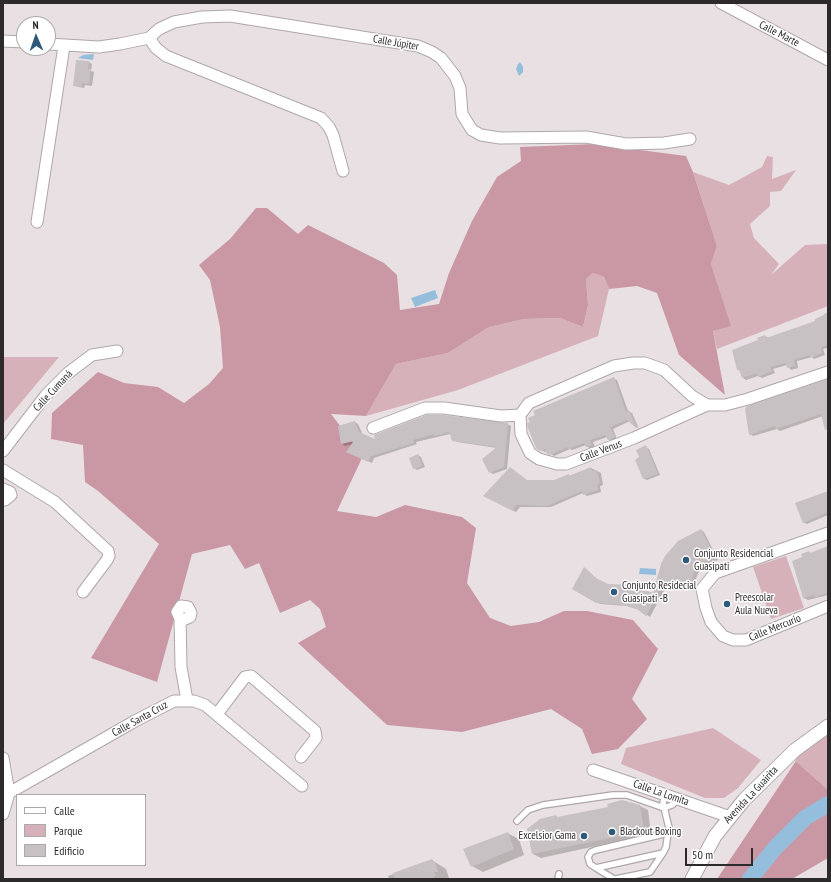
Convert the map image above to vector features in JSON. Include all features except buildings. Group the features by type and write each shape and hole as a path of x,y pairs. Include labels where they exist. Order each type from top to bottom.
{"street":[{"name":"Calle Marte","path":"726,4 778,34 813,50 828,60"},
{"name":"Calle Júpiter","path":"149,38 159,29 174,22 202,16 230,16 418,46 432,52 449,67 460,88 462,114 472,130 481,135 500,138 586,137 626,144 664,143 690,139"},
{"path":"56,45 99,47 149,38 156,48 166,56 321,118 329,127 333,135 343,171"},
{"path":"3,41 16,42"},
{"path":"37,222 64,46"},
{"name":"Calle Cumaná","path":"3,451 46,395 68,373 92,355 117,351"},
{"path":"373,428 425,408 444,408 501,416 520,415 529,403 614,366 633,363 645,363 664,370 692,396 707,405"},
{"name":"Calle Venus","path":"520,415 521,434 530,453 547,462 566,464 610,447 707,405 725,405 748,399 828,372"},
{"path":"3,470 55,502 108,551 109,556 107,560 83,592"},
{"path":"3,489 10,492 11,495 9,498 3,500"},
{"name":"Calle Mercurio","path":"828,533 715,573 702,589 711,622 723,636 734,640 746,640 828,606"},
{"path":"180,618 181,668 187,700"},
{"path":"218,714 245,677 251,676 315,731 316,738 301,757"},
{"name":"Calle Santa Cruz","path":"10,793 165,704 174,701 187,700 205,705 218,714 302,786"},
{"name":"Avenida La Guairita","path":"693,875 709,846 730,817 770,773 812,736 828,726"},
{"path":"3,758 10,793 3,814"},
{"name":"Calle La Lomita","path":"593,770 730,817"}],"lane":[{"path":"665,794 664,808 668,821 668,833 663,853 650,872 615,879 590,864 588,857 590,852 668,833"},
{"path":"517,821 528,810 543,805 613,795 627,795 664,808 672,805 678,799"},
{"path":"596,868 663,853"}],"green space":[{"path":"767,156 773,157 772,179 796,170 781,191 770,192 770,206 750,224 754,238 779,264 771,275 805,245 828,244 828,306 717,349 713,331 730,325 711,264 717,246 693,172 729,185 762,167"},
{"path":"593,273 604,277 609,289 598,336 458,390 366,416 396,364 448,353 489,327 524,319 560,318 583,327 588,305 586,279"},
{"path":"3,357 59,357 3,424"},
{"path":"786,556 804,608 771,619 753,567"},
{"path":"713,728 761,760 738,788 724,798 705,798 621,764 626,748"},
{"path":"828,732 828,790 794,759"}],"shaded area":[{"path":"594,144 686,156 693,172 717,246 711,264 731,326 713,331 725,395 679,355 657,293 637,286 609,289 604,277 593,273 586,279 588,305 583,327 560,318 524,319 489,327 448,353 396,364 366,416 331,414 363,456 337,511 376,517 405,505 462,517 476,528 467,583 490,618 511,626 539,622 564,611 587,611 633,620 658,649 632,699 647,719 618,749 592,754 582,729 551,709 462,732 387,725 298,643 326,627 320,609 310,600 280,613 259,563 245,569 230,545 192,554 157,682 91,658 159,544 98,491 85,482 83,445 51,439 52,413 98,372 124,383 158,387 184,403 209,384 223,368 220,327 210,280 199,265 230,239 256,208 267,208 298,234 308,225 384,263 397,275 400,310 439,304 449,273 472,221 497,177 521,161 520,147"},
{"path":"796,761 828,790 828,858 792,879 717,879"}],"water":[{"path":"94,54 93,60 78,58 83,55"},
{"path":"520,62 523,67 523,72 519,76 516,69"},
{"path":"435,290 438,298 415,307 411,298"},
{"path":"640,568 656,569 656,575 639,574"}],"waterway":[{"path":"750,879 775,848 805,818 828,804"}],"place":[{"name":"Conjunto Residencial Guasipati","path":"686,560"},
{"name":"Conjunto Residecial Guasipati -B","path":"614,592"},
{"name":"Preescolar Aula Nueva","path":"727,604"},
{"name":"Blackout Boxing","path":"612,832"},
{"name":"Excelsior Gama","path":"584,836"}]}
